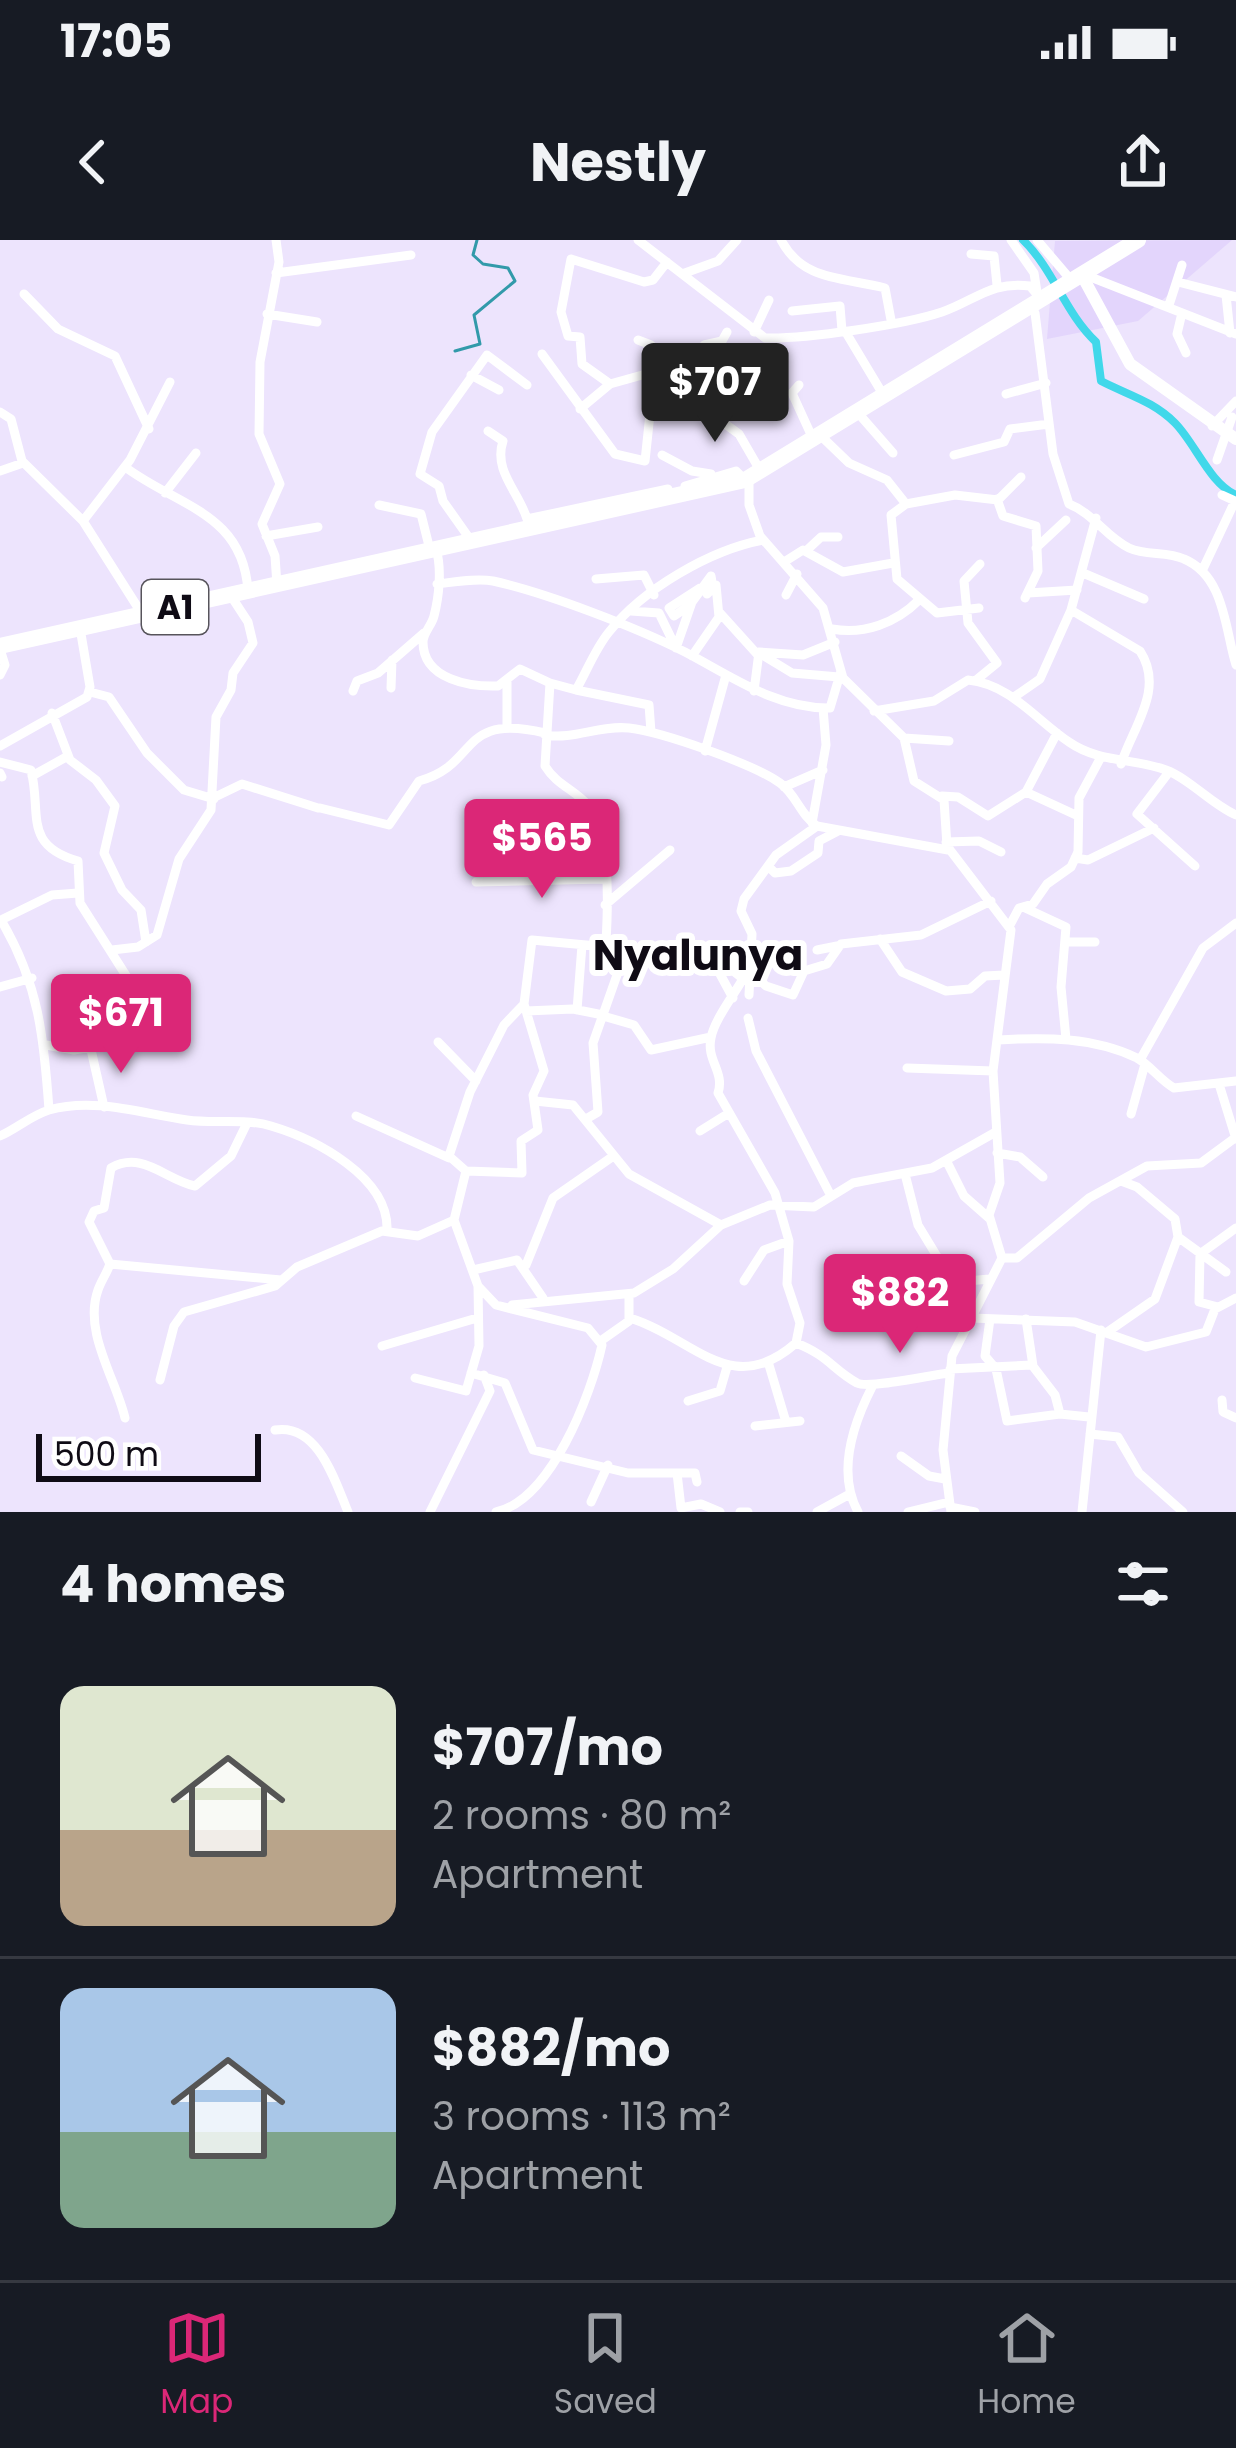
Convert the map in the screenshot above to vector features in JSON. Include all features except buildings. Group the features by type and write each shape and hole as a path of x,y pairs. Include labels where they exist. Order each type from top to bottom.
{"highway":[{"name":"A1","path":"10,647 472,542 528,524 752,477 1143,240"}],"main road":[{"path":"1060,291 1130,364 1231,436"}],"street":[{"path":"278,585 263,520 280,484 260,434 276,244 288,240"},
{"path":"638,240 754,332 771,339 940,313 997,285 1169,305 1233,333 1231,296 1178,282"},
{"path":"682,274 718,261 737,240"},
{"path":"781,240 794,262 809,273 884,288 891,320"},
{"path":"1012,240 1034,273 1060,291"},
{"path":"1041,242 1060,291 1046,383 1049,424 1070,505 1096,518 1125,546 1182,558 1202,572 1216,591 1234,641 1236,665"},
{"path":"971,254 994,256 997,285"},
{"path":"276,273 411,255"},
{"path":"610,384 580,362 580,335 568,336 562,319 571,259 644,282 653,280 667,262"},
{"path":"1169,305 1182,265"},
{"path":"24,294 58,329 115,356 149,429"},
{"path":"754,332 769,300"},
{"path":"792,311 840,306 843,331 884,396"},
{"path":"1182,313 1177,334 1186,352"},
{"path":"267,314 317,322"},
{"path":"692,399 706,343 722,341 728,332"},
{"path":"638,340 651,345 653,372"},
{"path":"472,542 443,501 441,488 419,472 432,432 490,354 527,385"},
{"path":"542,354 613,453 645,461 650,414 672,390"},
{"path":"580,409 610,384 653,372"},
{"path":"437,584 491,580 676,648 754,691 823,708 832,706 840,674 831,629 823,608 752,522 752,477 739,434 653,372"},
{"path":"471,375 499,390"},
{"path":"83,520 149,429 170,382"},
{"path":"1006,394 1046,383"},
{"path":"791,391 817,438 849,464 898,488 906,504"},
{"path":"1212,426 1236,401"},
{"path":"0,412 11,419 23,463 83,520 142,614"},
{"path":"857,413 893,453"},
{"path":"1217,460 1231,436 1232,417"},
{"path":"954,455 1004,442 1010,429 1049,424"},
{"path":"488,430 503,441 502,469 528,524 687,486 716,474 736,471 752,477"},
{"path":"165,493 196,453"},
{"path":"662,454 692,471 716,474"},
{"path":"0,471 23,463"},
{"path":"125,467 207,513 236,541 239,593 253,644 233,673 231,690 216,717 212,806"},
{"path":"979,608 939,614 896,579 892,510 956,495 997,499 1022,477"},
{"path":"1202,572 1235,501 1222,495"},
{"path":"997,499 1003,515 1036,526 1038,571 1027,596 1077,590"},
{"path":"379,505 421,514 433,550 437,584 426,653 442,676 488,686 507,680 520,669 550,683 649,706 651,732"},
{"path":"1013,697 1040,679 1071,610 1096,518"},
{"path":"1036,548 1066,520"},
{"path":"266,536 318,527"},
{"path":"784,562 820,537 838,537"},
{"path":"576,690 615,626 631,611 699,559 763,540"},
{"path":"806,551 840,572 892,563"},
{"path":"699,559 720,613 758,653 788,671 840,674 904,738 914,781 942,796 958,797 988,816 1026,792 1058,733"},
{"path":"874,711 932,701 975,681 997,662 966,610 964,581 980,564"},
{"path":"1083,573 1144,599"},
{"path":"786,595 796,574"},
{"path":"596,579 644,575 676,648"},
{"path":"631,611 674,616 710,588"},
{"path":"662,612 710,588"},
{"path":"831,629 848,632 884,624 920,600"},
{"path":"676,648 692,602"},
{"path":"1071,610 1121,638 1147,662 1145,708 1121,764"},
{"path":"692,656 703,646 720,613"},
{"path":"80,628 90,692"},
{"path":"353,691 357,681 428,630"},
{"path":"758,653 803,655 835,642"},
{"path":"703,646 709,665"},
{"path":"0,675 10,647"},
{"path":"754,691 758,653"},
{"path":"392,659 392,688"},
{"path":"705,751 726,675"},
{"path":"507,680 507,725"},
{"path":"975,681 1013,697 1058,733 1101,757 1169,772 1198,794 1232,810"},
{"path":"550,683 545,734 548,772 585,801 606,850 602,946"},
{"path":"0,746 90,692 109,698 147,753 184,790 212,806"},
{"path":"604,728 611,699"},
{"path":"749,995 752,928 741,905 754,880 776,855 814,824 823,770 823,708"},
{"path":"52,712 68,756 115,806 104,853 122,890 141,910 146,942"},
{"path":"112,950 146,942 158,933 179,859 212,806 242,784 388,825 419,781 439,776 474,738 507,725 568,737 604,728 651,732 784,787 814,824 948,846 976,841 1001,853"},
{"path":"904,738 949,741"},
{"path":"32,776 68,756"},
{"path":"989,1218 1000,1183 993,1071 1010,925 1075,858 1078,798 1101,757"},
{"path":"0,762 28,768 31,813 40,838 60,855 78,861 78,893 112,950 120,973 132,985 124,1016 87,1019 98,1045 104,1107"},
{"path":"784,787 823,770"},
{"path":"1169,772 1137,814 1195,866"},
{"path":"585,801 596,792"},
{"path":"1026,792 1078,816"},
{"path":"1190,804 1198,794"},
{"path":"942,796 948,846 1010,925"},
{"path":"1075,858 1088,860 1154,828"},
{"path":"769,867 775,873 791,871 818,854 819,841 839,830"},
{"path":"605,905 670,850"},
{"path":"476,882 604,879"},
{"path":"49,1110 46,1045 32,978 1,920 52,895 78,893"},
{"path":"817,950 930,932 991,901"},
{"path":"1023,907 1065,926 1061,987 1066,1039"},
{"path":"1131,1114 1143,1062 1203,948 1236,923"},
{"path":"880,939 902,972 946,991 970,989 985,976 1004,975"},
{"path":"356,1116 449,1158 466,1171 523,1173 521,1141 539,1129 535,1100 544,1071 525,1008 532,940 621,946 682,968 721,961 793,995 804,971 827,964 837,946"},
{"path":"1066,942 1095,942"},
{"path":"577,1010 583,945"},
{"path":"586,1119 598,1108 593,1043 621,946"},
{"path":"630,1318 727,1367 769,1365 796,1343 800,1320 787,1283 789,1241 779,1206 718,1094 722,1076 711,1055 711,1037 749,971"},
{"path":"720,974 733,998"},
{"path":"0,987 32,978"},
{"path":"449,1158 476,1081 504,1024 525,1008 577,1010 634,1025 651,1050 711,1037"},
{"path":"748,1018 756,1051 831,1196"},
{"path":"998,1040 1066,1039 1143,1062 1174,1088 1236,1081"},
{"path":"438,1042 476,1081"},
{"path":"46,1045 74,1050 98,1045"},
{"path":"907,1068 993,1071"},
{"path":"1002,1258 1017,1258 1064,1214 1147,1166 1201,1163 1235,1138 1219,1084"},
{"path":"535,1100 570,1103 634,1178 721,1225"},
{"path":"0,1136 49,1110 104,1107 273,1126 327,1149 363,1178 385,1207 387,1230"},
{"path":"700,1131 729,1113"},
{"path":"110,1264 89,1222 94,1211 104,1208 111,1168 122,1162 154,1165 180,1184 195,1186 231,1156 248,1123"},
{"path":"512,1305 543,1298 629,1295 674,1269 721,1225 779,1206 814,1207 859,1181 947,1162 994,1132"},
{"path":"997,1153 1020,1157 1043,1177"},
{"path":"526,1265 553,1198 612,1157"},
{"path":"947,1162 964,1196 989,1218 1002,1258"},
{"path":"466,1171 454,1220 488,1301 588,1328 602,1340"},
{"path":"905,1174 918,1225 938,1258 936,1284 988,1279"},
{"path":"1082,1512 1089,1417 1103,1332 1155,1299 1178,1237 1175,1219 1137,1187 1121,1181"},
{"path":"160,1380 180,1315 281,1280 297,1267 387,1230 418,1237 454,1220"},
{"path":"1200,1254 1236,1228"},
{"path":"1178,1237 1226,1272"},
{"path":"744,1281 764,1250 789,1241"},
{"path":"1200,1254 1199,1302 1218,1307"},
{"path":"950,1507 945,1479 950,1371 988,1279 1002,1258"},
{"path":"473,1270 514,1260 526,1265 543,1298"},
{"path":"110,1264 281,1280"},
{"path":"110,1264 96,1293 96,1312 104,1363 124,1418"},
{"path":"416,1378 463,1394 479,1346 478,1286"},
{"path":"629,1295 630,1318"},
{"path":"972,1318 1026,1319 1103,1332 1138,1346 1167,1344 1206,1332 1218,1307 1236,1298"},
{"path":"382,1346 477,1318"},
{"path":"496,1512 518,1509 558,1456 602,1340 630,1318"},
{"path":"990,1319 984,1348 996,1371 1008,1423 1060,1414 1089,1417"},
{"path":"1026,1319 1034,1366 1055,1395 1060,1414"},
{"path":"796,1343 827,1354 841,1371 872,1387 950,1371 1034,1366"},
{"path":"769,1365 786,1422"},
{"path":"688,1402 720,1391 727,1367"},
{"path":"471,1373 505,1383 530,1448 628,1473 695,1473 698,1482"},
{"path":"430,1512 490,1391 484,1375"},
{"path":"858,1512 848,1496 845,1461 872,1387"},
{"path":"1222,1400 1223,1412 1236,1418"},
{"path":"755,1426 800,1421"},
{"path":"275,1430 287,1428 306,1437 331,1466 348,1512"},
{"path":"1090,1434 1118,1437 1139,1473 1184,1512"},
{"path":"901,1456 929,1477 945,1479"},
{"path":"591,1502 608,1466"},
{"path":"677,1473 686,1510 700,1504 720,1512"},
{"path":"824,1511 848,1496"},
{"path":"908,1512 950,1507 975,1512"}],"shaded area":[{"path":"1232,240 1138,321 1047,339 1055,241"}],"waterway":[{"path":"455,351 480,344 474,315 515,281 508,268 483,264 473,255 477,240"},
{"path":"1023,240 1096,342 1101,381 1167,415 1218,482 1236,495"}],"district":[{"name":"Nyalunya","path":"698,955"}]}
